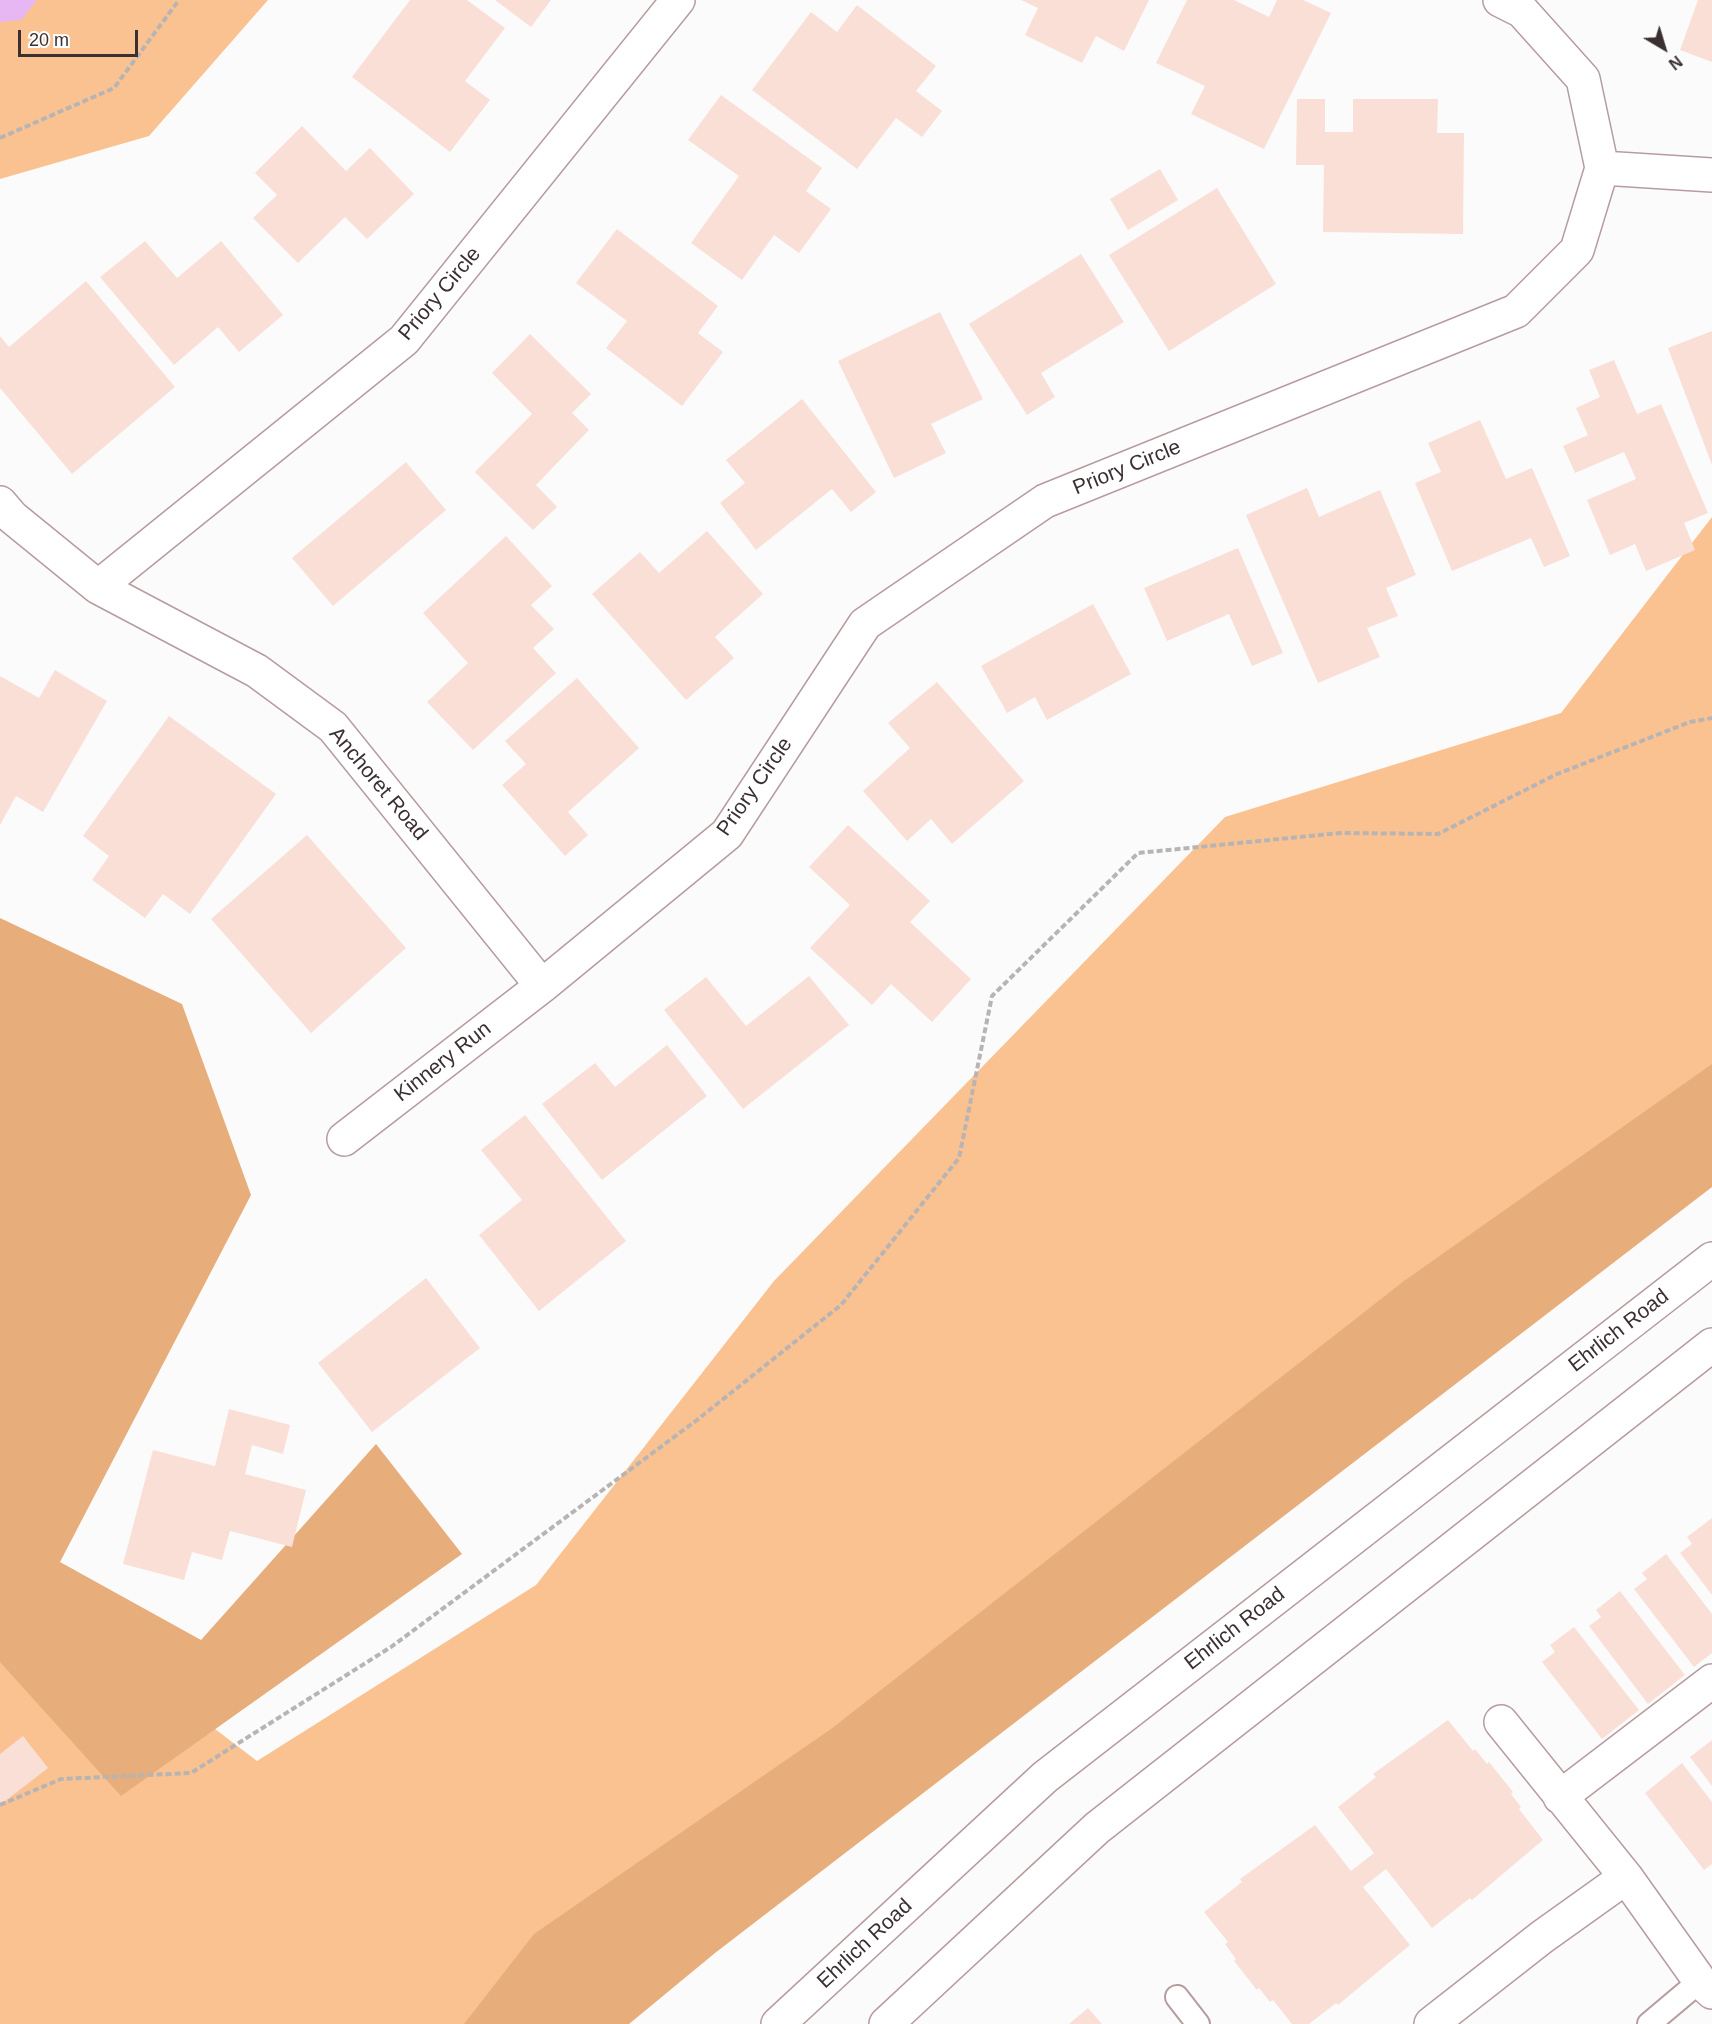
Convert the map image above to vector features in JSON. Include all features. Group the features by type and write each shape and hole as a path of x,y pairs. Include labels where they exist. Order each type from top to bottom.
{"street":[{"name":"Priory Circle","path":"98,587 404,340 678,0"},
{"name":"Priory Circle","path":"542,986 727,834 865,624 1046,501 1516,311 1577,250 1602,168 1583,79 1522,11 1500,0"},
{"path":"1602,168 1712,174"},
{"name":"Anchoret Road","path":"0,503 12,517 98,587 257,671 333,727 542,986"},
{"name":"Kinnery Run","path":"344,1139 542,986"},
{"name":"Ehrlich Road","path":"778,2024 1045,1777 1712,1259"},
{"path":"886,2024 1097,1828 1712,1345"},
{"path":"1560,1797 1712,1680"},
{"path":"1501,1722 1626,1877 1706,1987"},
{"path":"1431,2024 1542,1937 1626,1877"}],"lane":[{"path":"1649,2024 1706,1987"},
{"path":"1178,1997 1198,2024"}],"path":[{"path":"0,138 114,88 179,0"},
{"path":"0,1805 61,1779 191,1773 391,1647 697,1420 841,1305 958,1158 992,996 1138,853 1340,833 1438,834 1557,774 1690,722 1712,718"}],"shaded area":[{"path":"0,0 268,0 149,136 0,179"},
{"path":"0,0 37,0 21,20 0,22"},
{"path":"1712,517 1712,1145 558,2024 0,2024 0,1565 257,1761 536,1585 774,1281 1225,817 1561,713"},
{"path":"0,918 182,1004 251,1195 60,1562 201,1640 376,1444 462,1554 121,1796 0,1662"},
{"path":"1712,1064 1712,1187 715,1953 629,2024 464,2024 534,1934 831,1729 1404,1281"}],"building":[{"path":"410,0 467,0 505,28 465,81 490,100 450,152 352,77"},
{"path":"495,0 551,0 531,27"},
{"path":"1021,0 1149,0 1124,51 1096,36 1082,63 1025,35 1038,8"},
{"path":"1187,0 1234,0 1269,17 1277,0 1303,0 1331,13 1264,149 1191,114 1205,86 1156,63"},
{"path":"1698,0 1712,0 1712,62 1680,50"},
{"path":"857,5 936,66 916,91 942,111 922,137 896,118 857,169 752,90 811,12 837,32"},
{"path":"721,95 822,168 806,191 831,209 799,253 774,235 742,280 691,243 739,176 688,140"},
{"path":"1297,99 1325,99 1325,132 1353,132 1353,99 1438,99 1437,133 1464,133 1463,234 1323,232 1324,165 1296,165"},
{"path":"302,126 346,171 370,148 414,194 367,239 345,217 298,263 253,218 277,195 255,173"},
{"path":"1160,169 1178,200 1128,230 1110,199"},
{"path":"1217,188 1276,284 1169,351 1109,255"},
{"path":"617,229 718,306 698,333 723,352 682,406 606,348 627,321 576,283"},
{"path":"145,241 177,278 221,241 283,315 239,352 218,327 174,365 100,277"},
{"path":"1081,254 1124,322 1041,373 1055,397 1027,415 969,324"},
{"path":"86,281 175,387 72,474 0,388 0,336 9,347"},
{"path":"940,312 983,399 931,424 946,453 894,478 838,361"},
{"path":"1712,331 1712,465 1668,348"},
{"path":"530,334 591,394 572,413 589,430 536,485 557,507 533,530 475,472 532,414 492,373"},
{"path":"1614,360 1637,414 1661,404 1708,513 1684,523 1695,550 1646,571 1635,544 1610,555 1587,500 1636,479 1624,452 1575,473 1563,446 1588,435 1576,408 1600,397 1589,370"},
{"path":"802,399 876,492 851,512 832,489 756,550 720,503 745,483 726,460"},
{"path":"1480,420 1506,479 1532,468 1570,556 1544,567 1531,538 1452,571 1415,483 1441,472 1428,443"},
{"path":"406,462 446,510 333,606 292,558"},
{"path":"1307,488 1319,517 1380,490 1416,575 1386,588 1398,616 1367,628 1380,657 1318,683 1246,515"},
{"path":"707,531 763,594 715,637 734,658 686,700 592,594 640,552 659,573"},
{"path":"506,536 552,586 531,605 554,629 533,648 556,673 473,750 427,702 468,663 423,613"},
{"path":"1238,548 1283,653 1252,666 1229,614 1167,641 1144,588"},
{"path":"1093,604 1131,674 1047,720 1035,697 1007,713 981,666"},
{"path":"55,670 107,701 43,812 16,796 0,825 0,676 39,698"},
{"path":"577,678 639,748 568,812 588,835 565,856 502,785 526,764 505,741"},
{"path":"937,682 1024,781 952,844 931,819 907,841 863,791 910,748 888,723"},
{"path":"169,716 276,794 190,914 163,894 145,918 92,880 109,856 83,836"},
{"path":"848,825 930,901 910,922 971,979 932,1022 891,984 872,1005 810,948 850,905 809,867"},
{"path":"307,835 406,948 311,1033 211,919"},
{"path":"809,976 849,1025 743,1109 664,1010 706,977 746,1026"},
{"path":"667,1045 707,1096 602,1180 542,1104 595,1063 615,1087"},
{"path":"525,1115 626,1241 539,1311 479,1235 522,1200 481,1150"},
{"path":"426,1278 480,1348 372,1432 318,1363"},
{"path":"229,1409 290,1425 283,1454 252,1445 245,1474 306,1490 292,1547 230,1531 222,1560 192,1552 184,1580 123,1564 153,1450 215,1466"},
{"path":"1712,1518 1712,1595 1680,1553 1692,1544 1687,1537"},
{"path":"1666,1554 1712,1614 1712,1653 1694,1667 1634,1589 1647,1579 1642,1573"},
{"path":"1620,1591 1685,1675 1648,1704 1589,1626 1601,1617 1596,1610"},
{"path":"1574,1627 1639,1710 1602,1739 1542,1662 1555,1652 1550,1645"},
{"path":"1448,1720 1473,1751 1475,1749 1487,1764 1489,1762 1513,1792 1511,1794 1521,1807 1519,1809 1543,1840 1472,1900 1470,1898 1432,1928 1386,1869 1363,1887 1410,1945 1338,2005 1336,2003 1309,2024 1292,2024 1273,2000 1270,2002 1259,1988 1257,1990 1234,1961 1236,1959 1225,1944 1228,1942 1204,1912 1242,1882 1240,1879 1315,1825 1351,1871 1374,1853 1338,1807 1376,1777 1373,1774"},
{"path":"23,1736 48,1768 0,1805 0,1754"},
{"path":"1712,1740 1712,1786 1690,1757"},
{"path":"1682,1763 1712,1802 1712,1864 1704,1870 1645,1793"},
{"path":"1088,2008 1102,2024 1069,2024"}]}
